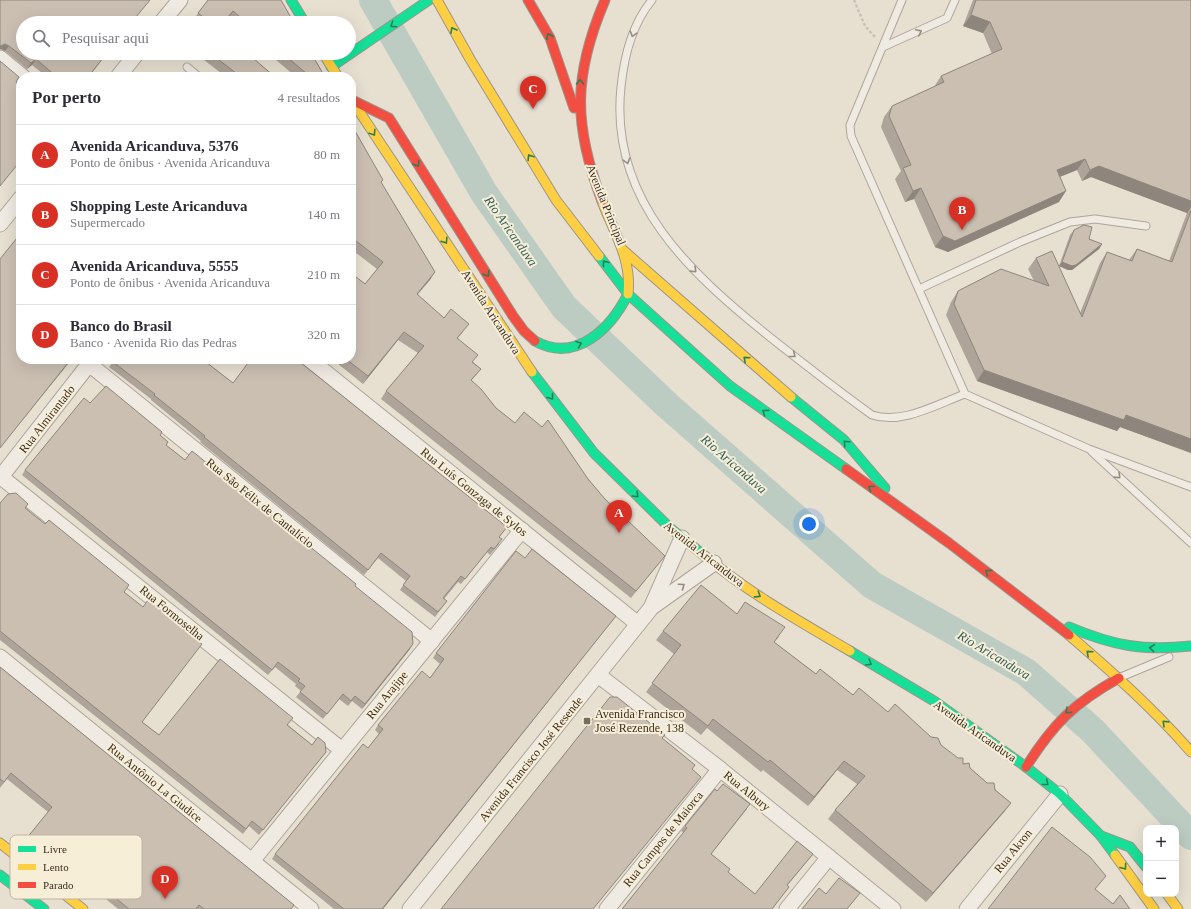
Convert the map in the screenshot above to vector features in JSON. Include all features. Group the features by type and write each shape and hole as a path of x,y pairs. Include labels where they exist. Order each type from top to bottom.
{"main road":[{"path":"291,0 301,16"},
{"path":"356,50 429,0"},
{"path":"437,0 470,60 556,200 628,294 730,386 1053,621 1119,678 1171,729 1191,752"},
{"path":"528,0 542,21 553,45 580,126"},
{"name":"Avenida Principal","path":"356,101 389,118 513,316 527,334 541,344 557,348 576,346 594,338 605,329 622,308 628,294 630,281 630,268 594,181 584,147 580,126 580,76 586,47 604,0"},
{"path":"328,60 335,72"},
{"path":"332,67 342,60"},
{"name":"Avenida Aricanduva","path":"356,105 527,366 594,453 682,538 726,574 789,616 934,701 1026,767 1060,794 1101,836 1154,909"},
{"path":"624,251 754,366 844,440 884,486 896,506"},
{"path":"1053,621 1093,638 1156,649 1191,647"},
{"path":"1026,767 1046,735 1068,711 1094,691 1119,678"},
{"path":"1101,836 1130,847 1143,863"},
{"path":"1,847 10,854"},
{"path":"0,875 10,883"},
{"path":"1169,897 1178,909"},
{"path":"31,899 44,909"},
{"path":"70,899 83,909"}],"street":[{"path":"167,16 180,0"},
{"path":"0,58 17,72"},
{"path":"123,72 132,60"},
{"path":"0,224 16,204"},
{"name":"Rua Almirantado","path":"1,477 89,364"},
{"name":"Rua São Félix de Cantalício","path":"93,364 432,641"},
{"name":"Rua Luís Gonzaga de Sylos","path":"315,364 638,624"},
{"name":"Rua Formoselha","path":"1,477 342,750"},
{"name":"Rua Arajipe","path":"252,861 522,530"},
{"name":"Avenida Francisco José Resende","path":"410,909 651,608 682,538"},
{"name":"Avenida Francisco José Resende","path":"651,608 714,563"},
{"name":"Rua Antônio La Giudice","path":"0,657 311,909"},
{"name":"Rua Albury","path":"598,675 720,769 829,856 892,909"},
{"name":"Rua Campos de Maiorca","path":"607,909 720,769"},
{"name":"Rua Akron","path":"967,909 1060,794"},
{"path":"787,909 829,856"}],"lane":[{"path":"652,0 643,11 635,27 623,68 619,100 619,126 627,165 645,207 681,257 721,296 753,323 872,415 890,419 908,415 965,394"},
{"path":"902,0 850,125 851,136 965,394 1089,449 1191,488"},
{"path":"883,47 946,18 955,0"},
{"path":"187,67 194,72"},
{"path":"919,289 1020,242 1070,222 1095,219 1146,226"},
{"path":"1089,449 1191,543"},
{"path":"1119,678 1191,647"}],"path":[{"path":"854,0 866,26 883,47"}],"building":[{"path":"0,0 150,0 137,16 16,16 16,51 5,44 0,46"},
{"path":"208,0 281,0 290,16 239,16 233,11 229,16 202,16 198,13"},
{"path":"976,0 1191,0 1191,201 1099,166 1090,170 1085,159 1057,170 1066,191 955,241 943,236 921,188 913,191 903,168 911,165 889,116 892,106 944,82 941,76 1002,49 990,22 971,15"},
{"path":"27,60 35,60 31,63"},
{"path":"37,60 101,60 92,72 51,72"},
{"path":"219,60 255,60 269,72 235,72"},
{"path":"290,60 315,60 322,72 305,72"},
{"path":"0,61 16,74 16,166 0,186"},
{"path":"356,133 383,180 381,182 435,272 417,294 444,318 451,309 469,324 457,338 478,355 472,362 481,369 471,380 481,389 496,408 515,423 524,412 542,427 548,420 588,479 605,499 665,556 636,591 386,391 424,346 404,332 368,376 352,364 356,364 356,277 365,284 383,262 356,241"},
{"path":"1191,211 1191,439 1126,415 1124,420 984,370 954,304 958,291 1001,269 1049,286 1036,258 1052,251 1082,317 1107,252 1132,261 1137,249 1172,262"},
{"path":"1084,225 1092,227 1089,239 1102,244 1076,265 1072,266 1062,262 1074,230"},
{"path":"16,239 16,364 67,364 0,448 0,259"},
{"path":"116,364 208,364 233,383 247,364 302,364 507,527 499,537 502,539 494,549 491,547 465,579 461,576 443,598 447,601 438,612 403,585 410,576 381,553 368,570 204,437 205,436 154,395 155,394"},
{"path":"106,386 162,432 160,435 168,442 166,445 185,460 192,451 356,584 355,586 412,632 413,644 365,704 355,696 351,701 343,694 327,714 300,692 305,686 298,681 300,679 278,662 272,670 25,470 84,398 90,403"},
{"path":"16,493 28,504 25,508 45,524 49,520 129,585 124,592 143,607 148,600 202,644 142,722 159,735 220,659 293,718 287,725 312,745 318,737 325,743 326,752 263,830 252,821 246,829 0,631 0,503 8,494"},
{"path":"532,549 616,616 382,909 344,909 275,854 363,744 368,748 383,729 378,725 422,671 430,678 444,659 436,653 516,551 525,558"},
{"path":"701,585 737,614 745,602 785,627 774,642 816,674 820,669 853,695 859,688 888,712 895,704 931,737 938,738 941,745 958,758 963,758 963,764 969,763 970,768 987,783 994,783 995,790 1011,803 933,893 835,810 865,776 844,761 814,797 770,760 768,762 713,719 708,726 652,683 681,645 663,631"},
{"path":"0,667 294,905 291,909 204,909 199,905 196,909 129,909 117,899 142,899 142,835 29,835 52,807 11,773 4,782 0,779"},
{"path":"610,697 617,697 665,735 662,738 695,765 692,769 701,777 593,909 441,909"},
{"path":"723,784 750,804 711,854 730,869 728,872 755,894 797,841 813,854 787,885 789,887 772,909 622,909 687,828 685,826 715,789 717,791"},
{"path":"1052,827 1090,857 1106,876 1095,889 1113,904 1120,895 1130,909 988,909"},
{"path":"839,878 860,893 847,909 802,909 819,888 826,894"}],"waterway":[{"name":"Rio Aricanduva","path":"373,0 484,193 564,307 667,405 872,585 1026,672 1093,731 1191,836"}],"traffic: fast":[{"path":"291,0 301,16"},
{"path":"356,50 429,0"},
{"path":"331,67 341,60"},
{"path":"599,256 628,294 730,386 846,469"},
{"path":"535,341 550,347 564,348 578,345 590,339 602,330 612,319 628,294"},
{"path":"532,372 594,453 670,528 706,557"},
{"path":"791,397 844,440 885,488"},
{"path":"1069,627 1100,639 1129,646 1158,648 1191,646"},
{"path":"850,651 934,701 1026,767 1060,794 1101,836 1115,855"},
{"path":"1101,836 1130,847 1143,863"},
{"path":"0,875 10,883"},
{"path":"31,899 44,909"}],"traffic: slow":[{"path":"437,0 470,59 556,200 599,256"},
{"path":"327,60 335,72"},
{"path":"356,107 532,372"},
{"path":"602,201 625,258 629,281 628,294"},
{"path":"624,251 791,397"},
{"path":"706,557 758,595 850,651"},
{"path":"1069,635 1117,677 1177,736 1191,752"},
{"path":"0,843 10,851"},
{"path":"1115,855 1154,909"},
{"path":"1169,897 1178,909"},
{"path":"70,899 83,909"}],"traffic: jam":[{"path":"528,0 550,38 574,108"},
{"path":"602,201 592,174 586,148 582,124 581,100 582,77 587,52 594,27 605,0"},
{"path":"356,102 389,118 513,316 524,331 535,341"},
{"path":"846,469 949,543 1069,635"},
{"path":"1026,767 1046,738 1066,716 1089,696 1119,678"}],"place":[{"name":"Avenida Aricanduva, 5555","path":"533,109"},
{"name":"Shopping Leste Aricanduva","path":"962,230"},
{"name":"Avenida Aricanduva, 5376","path":"619,533"},
{"name":"Avenida Francisco José Rezende, 138","path":"587,721"},
{"name":"Banco do Brasil","path":"165,899"}]}
